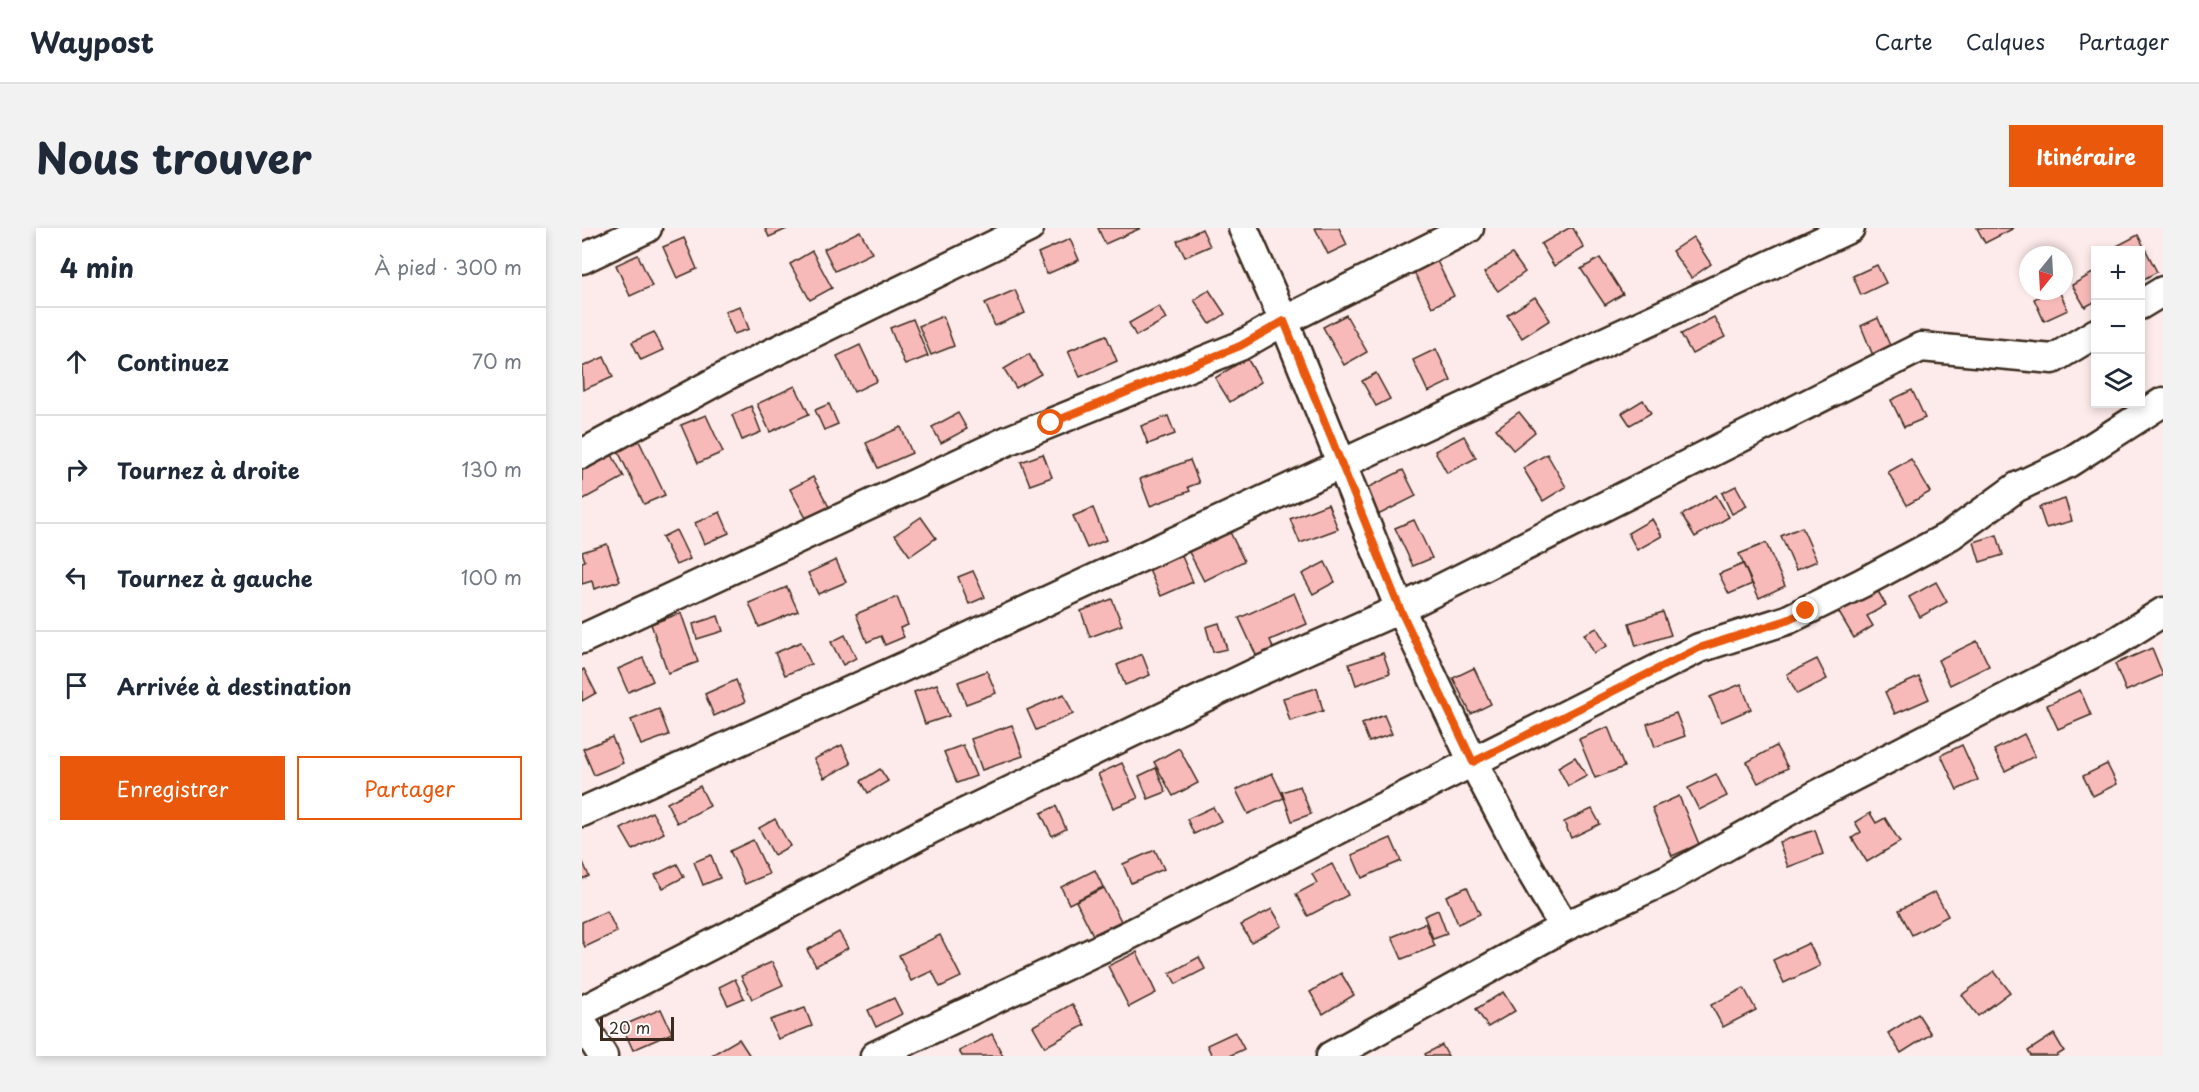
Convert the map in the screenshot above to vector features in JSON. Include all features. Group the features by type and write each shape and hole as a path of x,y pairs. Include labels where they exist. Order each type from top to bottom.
{"street":[{"path":"582,259 647,228"},
{"path":"582,454 739,369 1029,228"},
{"path":"1243,228 1284,321 1400,609 1473,762 1525,861 1564,927"},
{"path":"582,639 1009,440 1240,346 1284,321 1469,228"},
{"path":"582,812 931,654 1850,228"},
{"path":"2145,302 2163,291"},
{"path":"603,1056 584,1009 746,927 931,829 1255,673 1400,609 1921,347 2053,359 2091,336"},
{"path":"875,1056 1117,941 1699,648 1787,620 1862,583 1951,535 2017,487 2068,463 2163,402"},
{"path":"1331,1056 1564,927 1668,879 1815,796 2117,641 2163,612"}],"building":[{"path":"765,228 789,228 769,237"},
{"path":"1098,228 1141,228 1105,244"},
{"path":"1315,228 1339,228 1347,245 1328,254"},
{"path":"1573,228 1584,248 1554,266 1541,244"},
{"path":"1977,228 2014,228 1985,243"},
{"path":"1202,229 1210,246 1185,257 1177,241"},
{"path":"860,231 872,253 835,271 824,249"},
{"path":"2138,235 2144,246 2117,246"},
{"path":"1693,237 1711,264 1691,278 1672,251"},
{"path":"684,238 697,269 677,278 663,247"},
{"path":"1070,239 1079,260 1047,274 1038,253"},
{"path":"2145,249 2157,272 2145,278"},
{"path":"812,251 832,288 810,300 790,264"},
{"path":"1512,254 1525,272 1498,291 1484,273"},
{"path":"638,255 652,286 630,296 616,265"},
{"path":"1435,257 1454,296 1432,307 1412,268"},
{"path":"1600,258 1623,294 1605,305 1581,269"},
{"path":"1877,265 1886,283 1861,295 1853,276"},
{"path":"2091,274 2091,304 2085,307 2073,284"},
{"path":"1015,290 1025,313 995,326 985,303"},
{"path":"1209,290 1225,314 1210,324 1194,300"},
{"path":"1535,297 1550,320 1522,338 1507,315"},
{"path":"2034,300 2063,300 2068,310 2044,321"},
{"path":"740,306 749,329 734,334 725,311"},
{"path":"1159,306 1166,319 1136,336 1129,323"},
{"path":"1346,315 1367,352 1344,365 1323,327"},
{"path":"943,316 954,346 931,355 919,326"},
{"path":"1714,317 1725,337 1692,354 1681,334"},
{"path":"1878,318 1892,350 1874,358 1861,326"},
{"path":"913,319 928,356 905,365 890,328"},
{"path":"654,332 663,350 641,360 632,342"},
{"path":"1106,335 1117,361 1080,377 1068,351"},
{"path":"860,345 877,381 854,392 837,356"},
{"path":"1436,349 1451,381 1428,392 1413,360"},
{"path":"1029,354 1041,374 1016,388 1004,369"},
{"path":"604,357 613,377 583,390 582,367"},
{"path":"1247,358 1261,382 1230,402 1215,378"},
{"path":"1376,373 1390,399 1376,406 1362,381"},
{"path":"795,386 809,414 770,432 757,404"},
{"path":"1912,390 1925,418 1904,427 1891,400"},
{"path":"1643,400 1651,413 1630,425 1622,413"},
{"path":"829,404 838,424 824,430 815,410"},
{"path":"751,406 761,432 742,440 732,415"},
{"path":"1519,412 1535,432 1513,450 1496,429"},
{"path":"958,413 967,429 941,443 932,427"},
{"path":"706,415 723,452 698,463 681,425"},
{"path":"1168,416 1175,434 1148,444 1141,426"},
{"path":"901,427 912,453 878,468 866,443"},
{"path":"1464,436 1476,458 1447,473 1435,451"},
{"path":"638,439 665,495 644,504 617,449"},
{"path":"611,453 624,477 582,500 582,469"},
{"path":"1043,454 1052,477 1030,485 1021,462"},
{"path":"1547,454 1566,487 1543,501 1523,468"},
{"path":"1911,459 1930,492 1907,505 1888,472"},
{"path":"1190,460 1199,483 1188,487 1190,491 1150,506 1140,479"},
{"path":"1403,470 1416,496 1376,516 1363,490"},
{"path":"813,477 829,507 806,518 790,489"},
{"path":"1736,486 1747,506 1732,514 1722,493"},
{"path":"1716,495 1729,517 1695,537 1682,515"},
{"path":"2065,499 2072,521 2046,528 2039,507"},
{"path":"1328,504 1338,529 1300,543 1290,519"},
{"path":"1093,508 1106,540 1087,548 1073,516"},
{"path":"720,512 729,533 704,544 695,523"},
{"path":"921,517 936,538 910,556 895,535"},
{"path":"1652,519 1662,536 1637,550 1628,533"},
{"path":"1414,520 1432,558 1413,566 1395,528"},
{"path":"1802,527 1817,561 1796,570 1781,536"},
{"path":"676,530 690,559 676,565 662,537"},
{"path":"1229,530 1244,561 1204,581 1188,550"},
{"path":"1997,535 2003,555 1980,562 1974,542"},
{"path":"1766,543 1785,586 1759,598 1739,554"},
{"path":"607,544 620,581 594,589 592,581 582,584 582,562 585,561 582,552"},
{"path":"1181,554 1193,582 1161,596 1148,568"},
{"path":"836,560 846,582 818,594 808,573"},
{"path":"1325,562 1335,582 1313,594 1302,574"},
{"path":"1743,564 1752,584 1729,594 1719,574"},
{"path":"973,571 985,597 969,604 958,577"},
{"path":"1936,582 1947,602 1920,617 1909,597"},
{"path":"787,587 798,611 759,627 749,603"},
{"path":"1876,588 1886,605 1867,616 1873,626 1854,638 1838,611"},
{"path":"1294,593 1307,624 1270,640 1274,650 1257,657 1239,618"},
{"path":"897,597 908,625 900,628 904,637 885,645 881,636 867,642 856,614"},
{"path":"1112,599 1122,625 1090,637 1081,611"},
{"path":"1663,612 1671,635 1636,646 1629,623"},
{"path":"681,613 698,662 668,673 651,624"},
{"path":"718,616 723,631 697,639 693,624"},
{"path":"1219,623 1227,649 1213,652 1206,627"},
{"path":"1597,628 1607,646 1594,653 1584,634"},
{"path":"845,635 856,658 843,665 831,642"},
{"path":"1977,641 1989,666 1950,685 1938,660"},
{"path":"801,642 811,664 785,675 775,653"},
{"path":"2152,648 2163,675 2126,691 2115,664"},
{"path":"1383,653 1390,673 1356,685 1349,664"},
{"path":"1142,654 1150,675 1125,685 1117,665"},
{"path":"643,658 653,681 628,692 618,669"},
{"path":"1817,659 1827,679 1797,694 1787,674"},
{"path":"1474,668 1491,704 1471,714 1453,678"},
{"path":"584,669 596,693 582,701 582,670"},
{"path":"987,671 996,693 966,704 958,682"},
{"path":"1919,677 1929,699 1895,714 1885,692"},
{"path":"736,680 745,702 714,716 705,694"},
{"path":"937,684 949,716 925,724 914,692"},
{"path":"1741,684 1751,709 1721,722 1710,697"},
{"path":"1317,688 1323,711 1290,721 1283,698"},
{"path":"2080,690 2091,715 2058,729 2047,705"},
{"path":"1064,694 1073,714 1036,730 1027,710"},
{"path":"659,709 669,735 641,745 631,720"},
{"path":"1676,713 1685,736 1655,747 1647,724"},
{"path":"1384,715 1392,734 1369,742 1362,724"},
{"path":"1012,725 1023,756 982,770 971,739"},
{"path":"1608,727 1624,767 1595,778 1579,739"},
{"path":"2024,734 2035,756 2005,771 1994,750"},
{"path":"612,737 623,763 594,775 583,749"},
{"path":"842,745 851,764 824,778 814,759"},
{"path":"963,745 976,776 957,783 944,752"},
{"path":"1962,745 1978,780 1957,790 1941,755"},
{"path":"1776,746 1788,768 1758,783 1747,762"},
{"path":"1179,748 1198,783 1173,796 1154,762"},
{"path":"1575,757 1587,776 1568,786 1558,767"},
{"path":"1122,763 1138,798 1113,808 1098,774"},
{"path":"2107,764 2117,784 2093,796 2083,776"},
{"path":"1156,768 1166,792 1148,799 1139,776"},
{"path":"880,769 888,781 868,793 861,781"},
{"path":"1272,773 1284,798 1248,814 1236,790"},
{"path":"1716,774 1727,796 1699,810 1688,788"},
{"path":"700,786 710,806 677,823 667,803"},
{"path":"1300,786 1311,814 1292,821 1282,792"},
{"path":"1679,796 1699,844 1672,856 1652,808"},
{"path":"1056,806 1066,829 1052,836 1041,813"},
{"path":"1213,807 1221,821 1194,834 1187,819"},
{"path":"1592,809 1600,824 1571,838 1564,822"},
{"path":"652,812 664,833 633,850 621,829"},
{"path":"1870,813 1876,823 1885,818 1900,842 1867,862 1852,838 1861,832 1855,822"},
{"path":"775,819 790,846 774,855 759,828"},
{"path":"1815,830 1823,854 1788,867 1779,842"},
{"path":"1391,838 1401,861 1362,878 1352,855"},
{"path":"753,840 769,874 745,884 730,851"},
{"path":"1155,850 1164,869 1131,883 1123,864"},
{"path":"711,855 720,878 703,885 694,862"},
{"path":"582,860 589,876 582,879"},
{"path":"677,864 684,877 663,888 655,875"},
{"path":"1332,864 1348,895 1308,916 1296,894 1317,883 1312,874"},
{"path":"1095,870 1103,887 1069,904 1061,887"},
{"path":"1467,887 1480,914 1458,924 1446,896"},
{"path":"1104,888 1121,921 1093,935 1076,901"},
{"path":"1935,892 1948,916 1912,935 1899,910"},
{"path":"1272,909 1282,926 1251,942 1241,925"},
{"path":"1438,910 1447,934 1433,939 1424,916"},
{"path":"607,911 617,932 585,947 582,940 582,922"},
{"path":"1425,923 1435,946 1402,959 1392,937"},
{"path":"839,932 848,948 816,966 807,950"},
{"path":"940,935 961,977 940,987 932,971 911,981 899,955"},
{"path":"1809,943 1820,966 1784,983 1773,960"},
{"path":"1137,952 1156,993 1129,1007 1108,966"},
{"path":"1199,957 1205,969 1176,984 1170,973"},
{"path":"772,962 783,985 752,999 741,976"},
{"path":"1994,971 2010,992 1978,1016 1962,995"},
{"path":"1341,973 1354,995 1323,1014 1310,992"},
{"path":"735,979 744,998 728,1005 719,987"},
{"path":"1744,988 1756,1010 1723,1027 1711,1005"},
{"path":"1503,992 1515,1011 1488,1027 1476,1009"},
{"path":"894,998 902,1014 876,1027 868,1010"},
{"path":"1072,1004 1085,1025 1045,1047 1033,1026"},
{"path":"805,1008 812,1026 778,1039 770,1020"},
{"path":"661,1009 672,1033 633,1050 622,1026"},
{"path":"1918,1014 1931,1034 1901,1053 1888,1033"},
{"path":"1235,1032 1244,1049 1229,1056 1212,1056 1207,1045"},
{"path":"992,1034 1003,1056 962,1056 959,1051"},
{"path":"2054,1034 2064,1051 2056,1056 2031,1056 2028,1051"},
{"path":"739,1039 750,1056 710,1056"},
{"path":"1442,1045 1448,1056 1426,1056 1425,1054"}],"route":[{"path":"1051,423 1240,346 1284,321 1400,609 1473,762 1699,648 1787,620 1806,611"}]}
